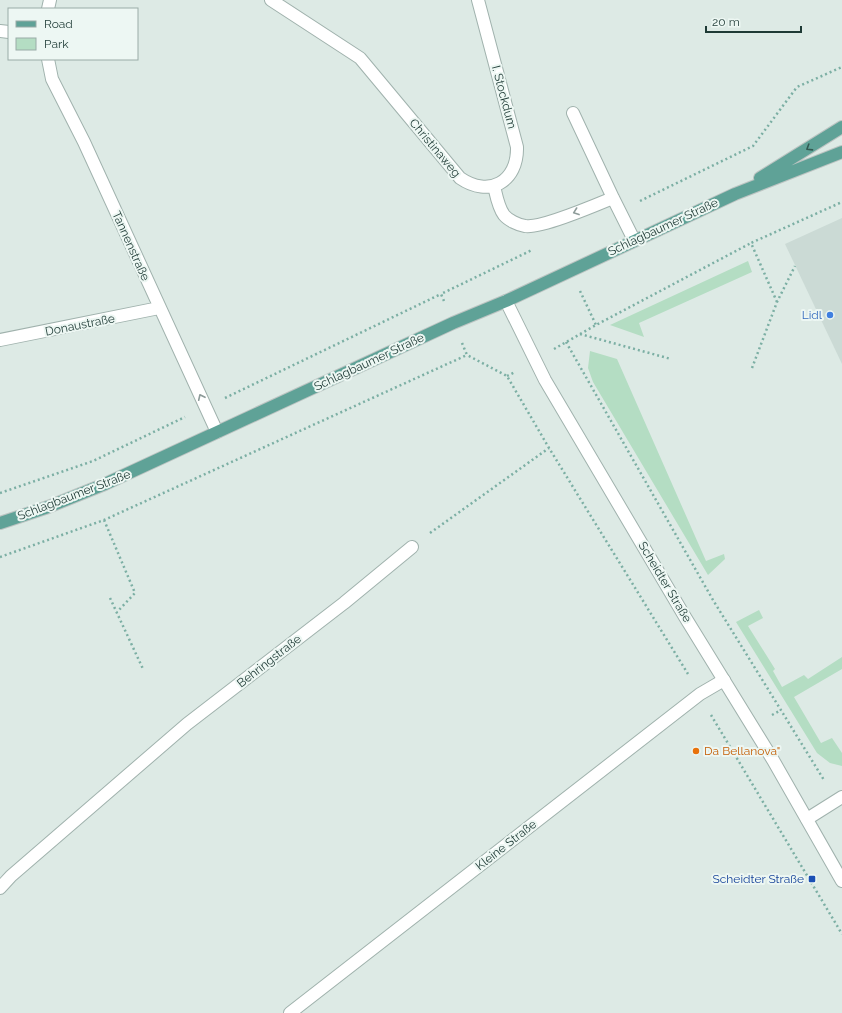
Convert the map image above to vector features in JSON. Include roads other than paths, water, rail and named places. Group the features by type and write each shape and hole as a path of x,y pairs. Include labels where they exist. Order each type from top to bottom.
{"main road":[{"name":"Schlagbaumer Straße","path":"735,194 842,127"},
{"name":"Schlagbaumer Straße","path":"0,523 48,507 105,484 453,323 506,301 735,194 842,152"}],"street":[{"name":"Christinaweg","path":"271,0 360,58 460,178 468,184 478,187 494,186"},
{"name":"I. Stockdum","path":"478,0 517,147 517,158 514,169 504,180 494,186"},
{"name":"Tannenstraße","path":"48,60 52,79 84,142 217,432"},
{"path":"573,113 634,240"},
{"path":"494,186 503,214 512,221 526,226 537,226 550,222 613,198"},
{"name":"Scheidter Straße","path":"506,301 545,380 724,680 770,754 842,881"},
{"name":"Donaustraße","path":"0,340 159,308"},
{"name":"Behringstraße","path":"0,888 11,876 187,724 337,608 412,547"},
{"name":"Kleine Straße","path":"290,1013 700,694 724,680"},
{"path":"807,819 840,798"}],"place":[{"name":"Lidl","path":"830,315"},
{"name":"Da Bellanova\"","path":"696,751"},
{"name":"Scheidter Straße","path":"812,879"}]}
